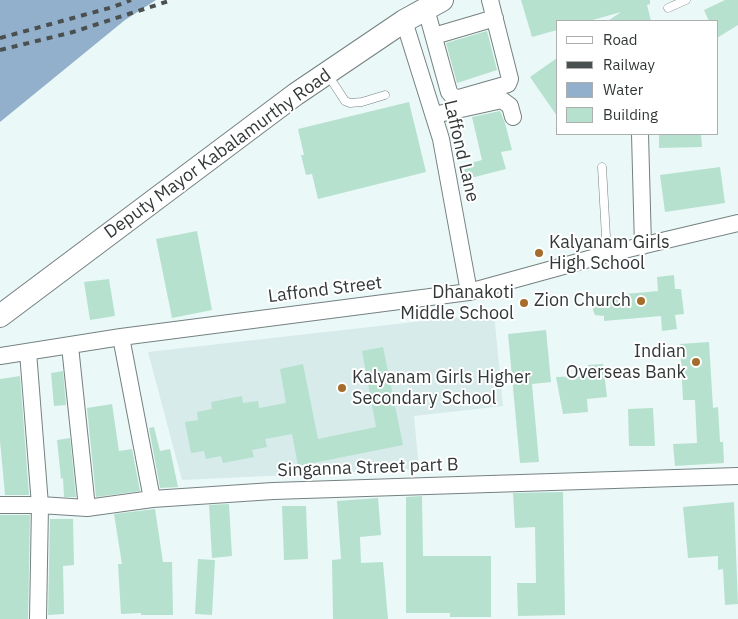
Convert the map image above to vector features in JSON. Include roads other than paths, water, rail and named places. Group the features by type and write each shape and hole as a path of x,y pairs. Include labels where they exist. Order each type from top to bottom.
{"street":[{"path":"434,4 434,36 449,92 453,97 459,98 508,84 510,74 490,0"},
{"name":"Deputy Mayor Kabalamurthy Road","path":"0,316 281,105 404,21 434,4"},
{"path":"434,36 495,18"},
{"name":"Laffond Lane","path":"404,21 441,139 469,292"},
{"path":"434,115 502,100 510,106 513,117"},
{"path":"640,135 643,246"},
{"name":"Laffond Street","path":"0,356 121,337 469,292 607,254 738,223"},
{"path":"121,337 152,499"},
{"path":"70,346 87,508"},
{"path":"28,352 40,505 38,619"},
{"name":"Singanna Street part B","path":"0,505 87,508 152,499 273,491 738,476"}],"lane":[{"path":"668,8 686,0"},
{"path":"327,73 345,101 350,104 385,95"},
{"path":"602,167 607,254"}],"water":[{"path":"0,0 156,0 125,20 0,122"}],"railway":[{"path":"0,38 113,7 131,0"},
{"path":"0,50 73,32 172,0"}],"place":[{"name":"Kalyanam Girls High School","path":"539,253"},
{"name":"Zion Church","path":"641,301"},
{"name":"Dhanakoti Middle School","path":"524,303"},
{"name":"Indian Overseas Bank","path":"696,362"},
{"name":"Kalyanam Girls Higher Secondary School","path":"342,388"}]}
